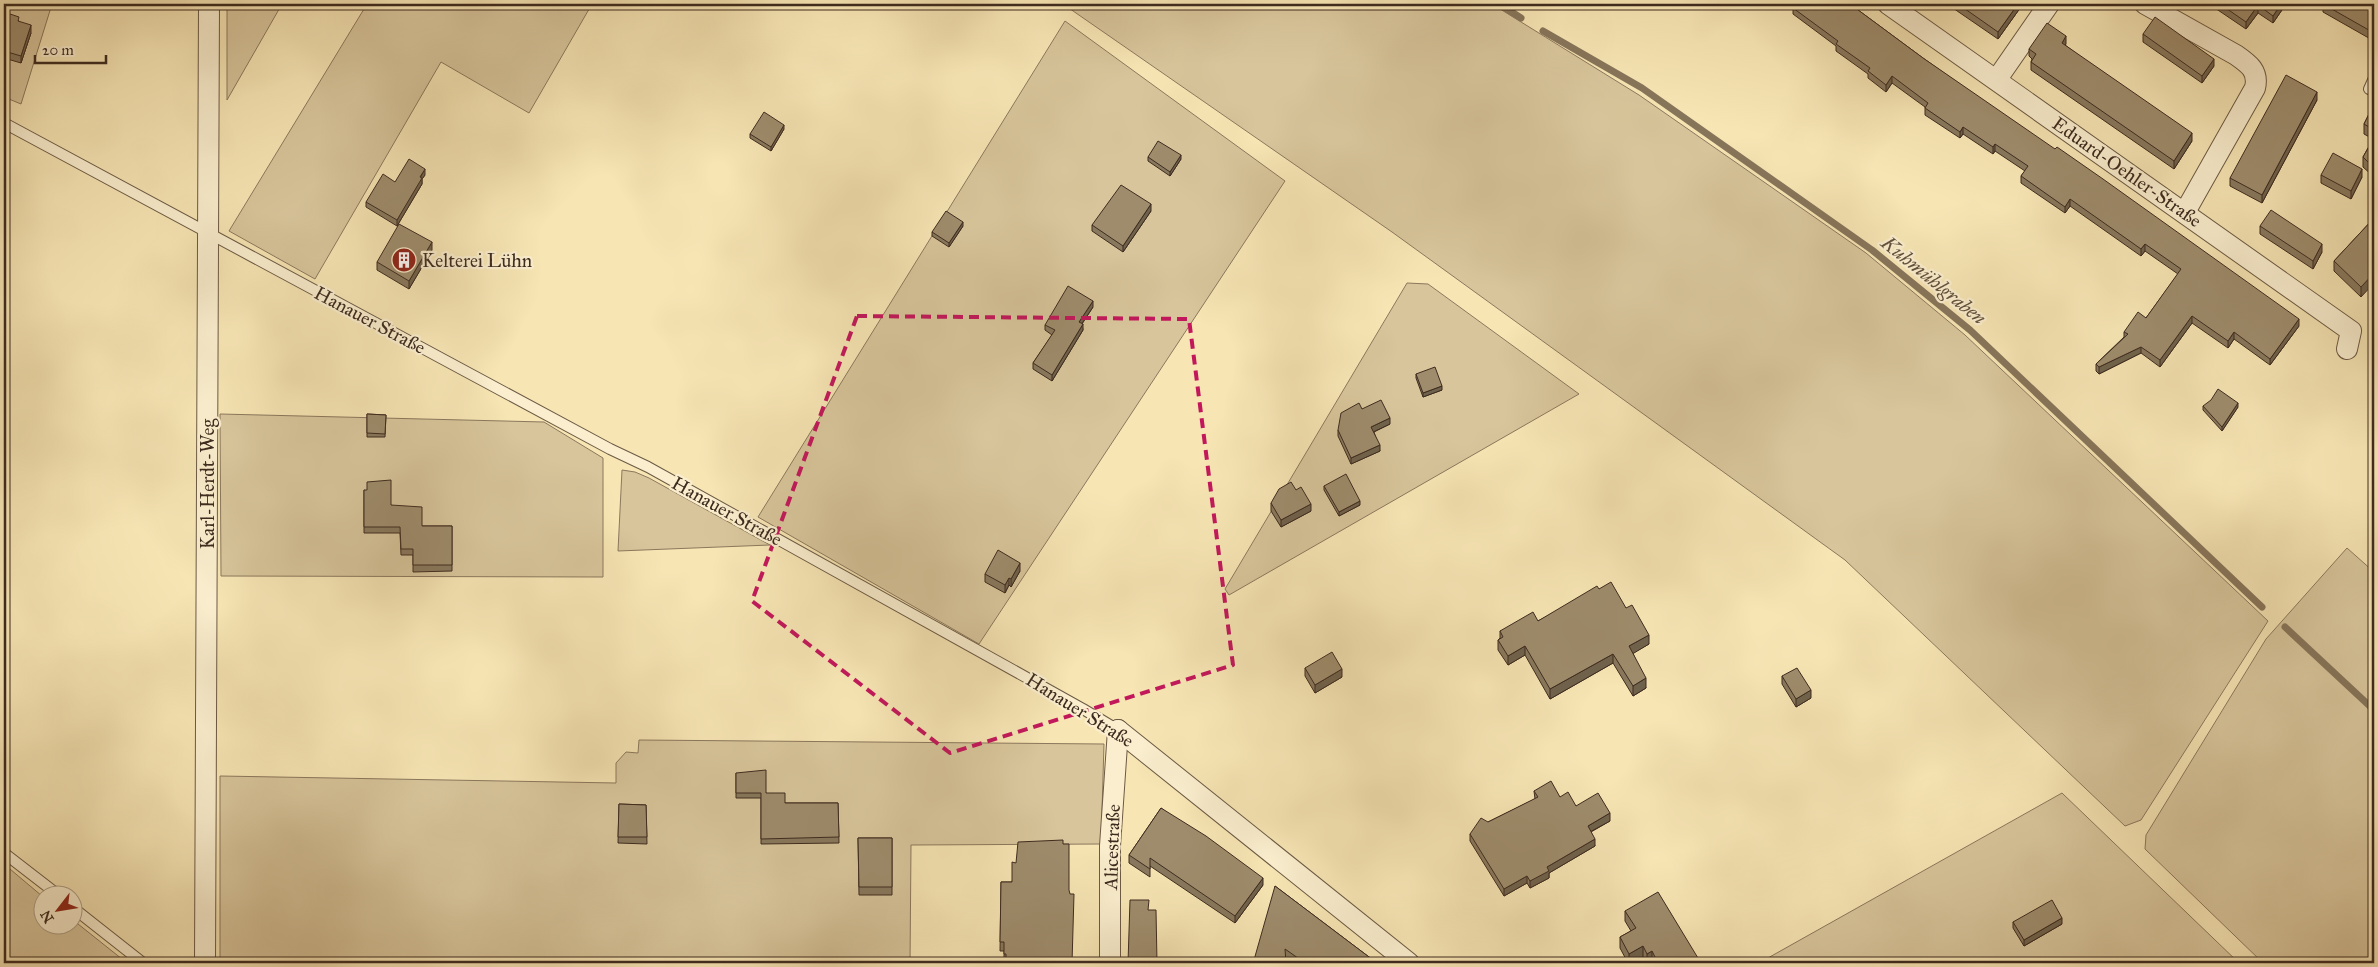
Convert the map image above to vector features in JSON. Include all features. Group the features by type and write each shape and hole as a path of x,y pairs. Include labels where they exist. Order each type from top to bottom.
{"street":[{"name":"Karl-Herdt-Weg","path":"204,963 209,4"},
{"name":"Eduard-Oehler-Straße","path":"1888,4 1997,79 2351,331 2346,348"},
{"path":"1997,79 2049,4"},
{"path":"2145,4 2236,55 2249,64 2256,74 2255,88 2185,212"},
{"name":"Alicestraße","path":"1110,963 1110,846 1118,730"},
{"name":"Hanauer Straße","path":"1118,730 1409,963"}],"lane":[{"path":"2369,89 2374,78"},
{"name":"Hanauer Straße","path":"4,124 601,445 648,467 1083,708 1118,730"},
{"path":"4,853 43,884"},
{"path":"82,915 143,963"}],"highlighted area":[{"path":"857,316 1189,319 1233,665 950,753 752,601"}],"shaded area":[{"path":"4,4 52,4 21,104 4,97"},
{"path":"227,4 282,4 227,100"},
{"path":"367,4 592,4 529,113 441,62 315,279 229,231"},
{"path":"1063,4 1492,4 1639,95 1866,253 1965,335 2268,621 2141,820 2125,826 1845,560 1392,232"},
{"path":"1065,21 1285,181 979,644 758,517"},
{"path":"1407,283 1428,284 1579,394 1229,595 1225,589"},
{"path":"220,414 544,422 603,458 603,577 221,576"},
{"path":"622,470 635,472 649,478 770,545 618,551"},
{"path":"2347,548 2374,572 2374,963 2263,963 2145,849 2146,835 2266,639"},
{"path":"639,740 1104,744 1101,844 911,845 910,963 220,963 220,776 616,783 616,763 626,752 638,753"},
{"path":"2062,793 2239,963 1759,963"},
{"path":"4,864 32,888 32,934 82,934 82,927 127,963 4,963"}],"building":[{"path":"1796,4 1850,4 1923,58 2055,149 2057,147 2299,319 2270,359 2234,332 2228,341 2192,316 2160,360 2141,347 2099,367 2096,364 2128,334 2124,332 2138,312 2146,318 2181,269 2145,244 2141,249 2070,199 2065,207 2021,176 2028,166 1995,144 1993,147 1963,127 1960,132 1925,108 1928,103 1892,76 1886,85 1868,71 1870,68 1836,44 1838,41 1793,8"},
{"path":"1958,4 2018,4 1998,32"},
{"path":"2220,4 2281,4 2273,16 2258,5 2246,22"},
{"path":"2323,4 2374,4 2374,33"},
{"path":"4,12 19,17 18,21 31,25 21,56 4,51"},
{"path":"2155,17 2214,59 2202,76 2143,34"},
{"path":"2047,23 2066,36 2062,43 2192,133 2174,161 2031,62 2036,54 2029,49"},
{"path":"2286,75 2317,92 2262,195 2230,178"},
{"path":"2374,104 2374,130 2364,124"},
{"path":"764,112 784,125 771,147 750,134"},
{"path":"2374,138 2374,168 2363,157"},
{"path":"1158,141 1181,155 1170,172 1148,157"},
{"path":"2333,153 2362,169 2351,191 2321,175"},
{"path":"409,159 425,169 420,177 422,178 397,220 366,202 383,174 395,182"},
{"path":"1121,185 1151,204 1123,246 1092,225"},
{"path":"2271,210 2322,244 2313,261 2260,226"},
{"path":"946,211 963,222 949,243 932,232"},
{"path":"2374,218 2374,273 2361,287 2334,261"},
{"name":"Kelterei Lühn","path":"399,224 432,242 409,281 377,262"},
{"path":"1068,286 1093,301 1079,322 1083,324 1052,375 1033,363 1055,330 1045,325"},
{"path":"1435,367 1442,386 1423,393 1416,374"},
{"path":"2218,389 2238,403 2222,427 2203,406 2211,400"},
{"path":"1381,400 1390,418 1371,427 1380,445 1351,458 1338,430 1341,413 1359,403 1362,409"},
{"path":"367,414 386,415 385,434 367,433"},
{"path":"1346,474 1360,501 1339,512 1324,486"},
{"path":"391,480 391,505 422,507 422,526 452,526 452,565 413,565 413,549 401,549 400,527 364,527 364,490 367,490 367,482"},
{"path":"1291,482 1296,490 1301,487 1311,504 1281,520 1271,503 1279,489"},
{"path":"998,550 1020,563 1011,579 1009,578 1005,585 985,574"},
{"path":"1611,582 1626,608 1632,605 1649,635 1629,646 1646,678 1633,686 1613,654 1550,689 1525,646 1508,656 1498,640 1503,637 1500,631 1533,612 1538,621 1597,586 1599,589"},
{"path":"1332,652 1342,669 1315,685 1305,668"},
{"path":"1797,668 1811,690 1796,699 1782,676"},
{"path":"766,770 766,793 785,793 785,803 838,803 839,837 761,839 761,793 736,793 736,773"},
{"path":"1551,781 1560,797 1568,792 1576,806 1598,793 1610,813 1588,826 1595,839 1547,867 1549,871 1530,881 1527,876 1504,889 1470,834 1481,818 1488,822 1538,797 1534,791"},
{"path":"619,804 646,805 647,837 618,837"},
{"path":"1161,808 1206,836 1263,878 1235,916 1150,858 1150,869 1129,855"},
{"path":"858,838 892,838 892,887 859,887"},
{"path":"1063,840 1063,844 1069,844 1069,890 1070,894 1074,894 1072,963 1006,963 1004,942 1000,942 1001,882 1012,882 1012,862 1016,863 1018,842"},
{"path":"1275,886 1377,963 1305,963 1285,949 1286,963 1254,963"},
{"path":"1658,892 1701,963 1658,963 1652,951 1647,954 1643,946 1629,954 1620,937 1636,928 1625,911"},
{"path":"1130,900 1149,900 1148,910 1156,910 1157,963 1128,963"},
{"path":"2052,900 2062,918 2024,940 2013,922"}],"waterway":[{"name":"Kuhmühlgraben","path":"1499,4 1521,18"},
{"name":"Kuhmühlgraben","path":"1543,31 1642,88 1872,250 1970,330 2262,607"},
{"name":"Kuhmühlgraben","path":"2285,627 2374,710"}],"place":[{"name":"Kelterei Lühn","path":"404,260"}]}
